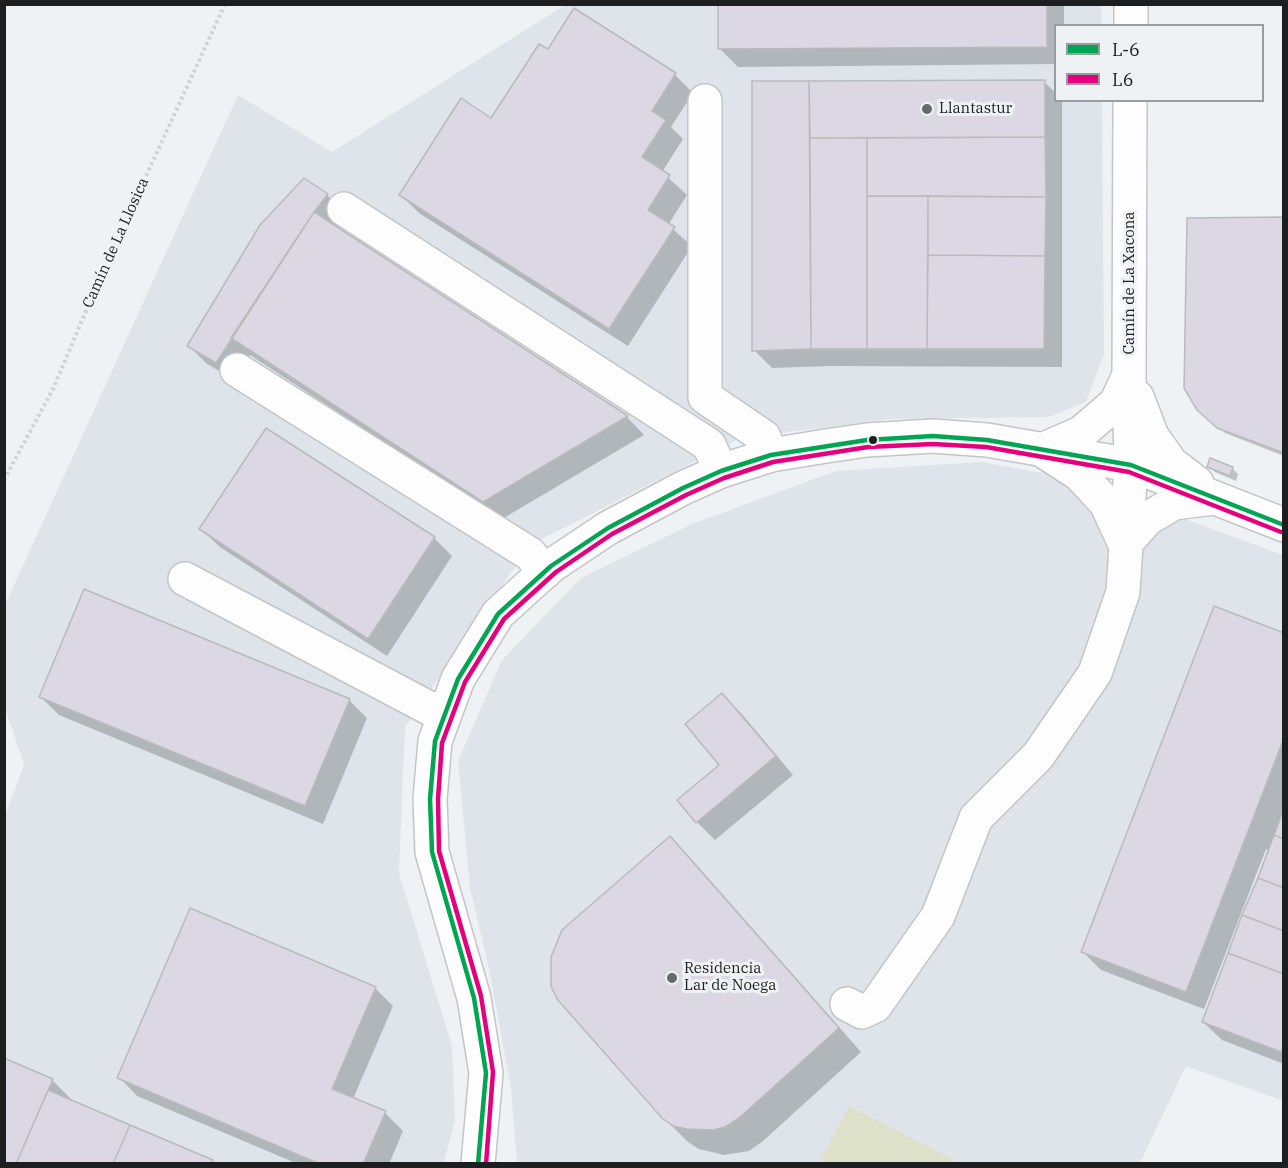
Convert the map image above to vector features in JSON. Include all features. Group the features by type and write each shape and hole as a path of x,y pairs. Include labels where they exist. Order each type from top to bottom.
{"street":[{"path":"1131,4 1131,24"},
{"path":"705,101 705,397 764,437 771,455"},
{"name":"Camín de La Xacona","path":"847,1004 862,1012 875,1006 938,916 976,818 1038,756 1095,673 1123,592 1131,465 1130,102"},
{"path":"344,209 709,445 721,471"},
{"path":"237,370 530,554 545,572"},
{"path":"1042,450 1081,433 1116,404 1129,375"},
{"path":"1129,375 1152,436 1171,463 1216,498"},
{"path":"478,1164 486,1073 474,998 432,852 430,799 435,741 458,679 498,614 545,572 608,528 683,488 721,471 771,455 867,440 933,436 987,440 1131,465 1284,525"},
{"path":"1042,450 1079,474 1106,503 1125,544 1147,519 1174,503 1216,498"},
{"path":"184,579 444,716"}],"path":[{"name":"Camín de La Llosica","path":"4,480 53,389 108,259 225,4"}],"shaded area":[{"path":"565,5 1101,5 1102,24 1054,24 1054,102 1102,102 1104,354 1086,402 1049,417 891,419 741,438 530,545 405,727 399,873 452,1046 455,1120 444,1163 5,1164 4,818 24,765 5,708 5,605 238,95 332,152"},
{"path":"982,462 1079,480 1283,555 1283,1101 1186,1066 1140,1163 517,1163 511,1088 489,969 470,888 458,761 502,660 581,578 692,524 836,471"}],"green space":[{"path":"849,1106 960,1163 819,1163"}],"building":[{"path":"718,4 1047,4 1047,47 718,49"},
{"path":"574,8 676,73 652,111 666,120 642,157 670,175 648,210 675,227 609,329 399,195 461,98 491,118 539,44 548,49"},
{"name":"Llantastur","path":"1045,80 1045,137 810,138 809,81"},
{"path":"752,81 809,81 811,349 752,351"},
{"path":"1045,137 1046,197 867,196 867,138"},
{"path":"810,138 867,138 867,349 811,349"},
{"path":"304,178 328,194 216,363 187,346 260,225"},
{"path":"867,196 928,196 927,349 867,349"},
{"path":"928,196 1046,197 1045,256 928,255"},
{"path":"314,212 628,416 483,502 231,338"},
{"path":"1284,217 1284,453 1217,428 1197,410 1184,388 1187,218"},
{"path":"928,255 1045,256 1044,349 927,349"},
{"path":"266,428 435,537 368,639 199,529"},
{"path":"1210,458 1233,467 1230,476 1207,467"},
{"path":"84,589 350,699 305,806 39,697"},
{"path":"1214,606 1284,633 1284,738 1186,992 1081,952"},
{"path":"722,693 776,756 696,823 677,800 719,765 685,724"},
{"path":"1284,808 1284,839 1274,835"},
{"path":"1274,835 1284,839 1284,888 1258,878"},
{"name":"Residencia Lar de Noega","path":"670,836 839,1028 739,1118 725,1127 713,1130 673,1126 662,1118 557,999 551,986 551,957 562,930"},
{"path":"1258,878 1284,888 1284,931 1242,915"},
{"path":"190,908 376,987 332,1089 386,1111 363,1164 320,1164 117,1078"},
{"path":"1242,915 1284,931 1284,974 1228,953"},
{"path":"1228,953 1284,974 1284,1045 1281,1052 1202,1022"},
{"path":"4,1058 53,1079 16,1164 4,1164"},
{"path":"48,1090 130,1125 113,1164 16,1164"},
{"path":"130,1125 213,1160 211,1164 113,1164"}],"transit line":[{"name":"L-6","path":"478,1164 486,1073 474,998 432,852 430,799 435,741 458,679 498,614 551,566 608,528 683,488 721,471 771,455 867,440 933,436 987,440 1131,465 1284,525"},
{"name":"L6","path":"486,1164 493,1072 481,996 439,851 438,799 442,743 465,682 504,619 556,572 612,534 724,478 773,462 868,447 933,444 986,447 1129,472 1281,532"}],"place":[{"name":"Llantastur","path":"927,109"},
{"name":"Residencia Lar de Noega","path":"672,978"}]}
